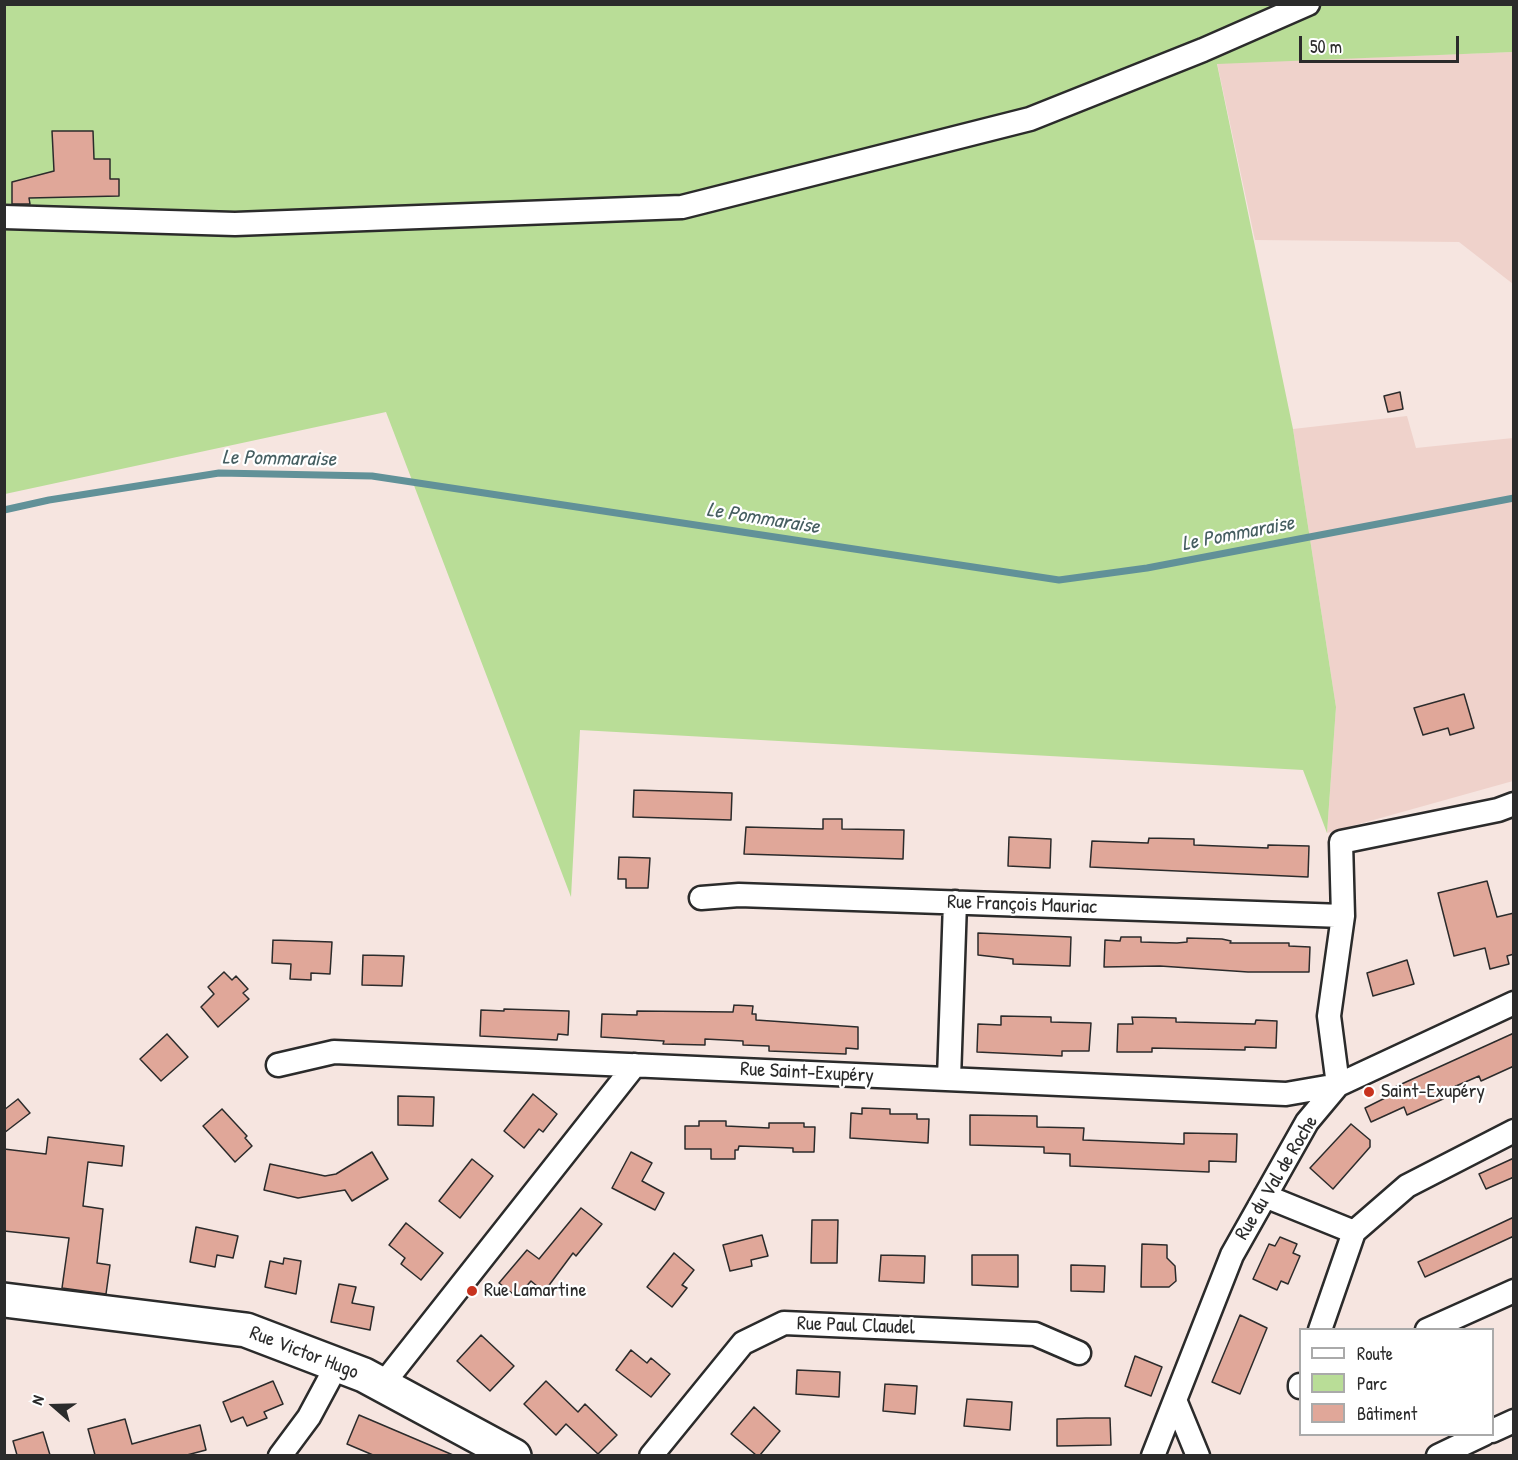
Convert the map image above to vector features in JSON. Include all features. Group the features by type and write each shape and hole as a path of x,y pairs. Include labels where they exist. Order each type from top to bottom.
{"street":[{"path":"4,217 235,224 682,207 1030,119 1203,50 1308,4"},
{"path":"1338,1085 1329,1016 1343,916 1341,842 1498,810 1514,804"},
{"name":"Rue François Mauriac","path":"701,898 739,896 955,902 1343,916"},
{"path":"949,1079 955,902"},
{"name":"Rue du Val de Roche","path":"1153,1455 1232,1255 1307,1122 1338,1085 1514,1003"},
{"name":"Rue Saint-Exupéry","path":"278,1065 334,1052 1286,1094 1338,1085"},
{"path":"383,1384 634,1065"},
{"path":"1320,1328 1354,1232 1407,1186 1514,1131"},
{"path":"1265,1196 1354,1232"},
{"path":"1429,1328 1514,1291"},
{"name":"Rue Victor Hugo","path":"4,1300 246,1330 338,1363 383,1384 514,1455"},
{"name":"Rue Paul Claudel","path":"651,1455 743,1344 784,1323 1035,1334 1079,1353"},
{"path":"280,1455 309,1417 338,1363"},
{"path":"1175,1400 1198,1455"},
{"path":"1494,1430 1514,1421"},
{"path":"1438,1455 1480,1436"}],"shaded area":[{"path":"1513,52 1513,284 1459,242 1255,240 1217,63"},
{"path":"1407,416 1416,448 1513,438 1513,781 1327,833 1336,707 1293,429"}],"green space":[{"path":"4,5 1513,5 1513,52 1217,64 1293,429 1336,707 1327,833 1303,770 580,730 571,897 386,412 5,494"}],"building":[{"path":"52,131 93,131 94,159 110,159 110,179 119,179 119,196 29,198 30,204 12,204 12,182 54,171"},
{"path":"1400,392 1403,409 1388,412 1384,396"},
{"path":"1464,694 1474,728 1450,735 1448,728 1423,735 1414,708"},
{"path":"634,790 732,793 731,820 633,817"},
{"path":"823,819 842,819 842,829 904,830 903,859 744,854 746,827 823,829"},
{"path":"1009,837 1051,839 1050,868 1008,866"},
{"path":"1149,838 1194,839 1194,845 1268,848 1268,845 1309,846 1308,877 1090,867 1092,841 1148,843"},
{"path":"619,857 650,858 648,888 626,888 626,879 618,879"},
{"path":"1487,881 1497,917 1514,913 1514,954 1507,956 1509,964 1490,969 1485,948 1454,956 1438,893"},
{"path":"978,933 1071,937 1070,966 1013,964 1013,959 978,955"},
{"path":"1121,937 1141,937 1141,942 1177,943 1187,942 1187,938 1222,939 1231,941 1230,943 1289,943 1289,946 1310,947 1309,972 1248,972 1160,966 1104,967 1105,940 1120,941"},
{"path":"273,940 332,942 330,974 311,973 311,980 290,979 291,964 272,963"},
{"path":"363,955 404,956 402,986 362,985"},
{"path":"1407,960 1414,984 1373,996 1367,973"},
{"path":"224,972 232,980 236,976 248,989 243,993 249,999 218,1027 201,1007 214,994 208,987"},
{"path":"734,1005 753,1006 752,1014 756,1014 756,1020 858,1027 858,1049 846,1048 846,1054 769,1051 769,1046 743,1045 743,1041 705,1039 705,1045 663,1044 664,1041 601,1037 602,1014 637,1015 637,1011 733,1012"},
{"path":"504,1009 569,1011 568,1035 558,1034 557,1040 480,1036 481,1010 504,1011"},
{"path":"1001,1016 1051,1017 1051,1022 1091,1023 1089,1051 1062,1051 1062,1056 977,1052 978,1024 1001,1025"},
{"path":"1132,1017 1176,1018 1176,1022 1255,1024 1256,1020 1277,1021 1276,1048 1245,1047 1245,1050 1152,1048 1152,1052 1117,1052 1118,1024 1133,1024"},
{"path":"1514,1033 1514,1066 1481,1081 1479,1076 1440,1093 1443,1099 1407,1115 1404,1107 1371,1122 1365,1108 1397,1092 1395,1087"},
{"path":"167,1034 188,1057 161,1081 140,1059"},
{"path":"533,1094 557,1114 543,1132 539,1129 524,1148 504,1131"},
{"path":"398,1096 434,1097 433,1126 398,1125"},
{"path":"18,1099 30,1113 4,1133 4,1110"},
{"path":"862,1108 890,1109 890,1114 917,1114 917,1119 929,1119 928,1143 850,1138 851,1113 862,1114"},
{"path":"222,1109 247,1136 245,1138 252,1146 235,1162 203,1126"},
{"path":"970,1115 1037,1116 1037,1127 1084,1128 1083,1140 1184,1144 1184,1133 1237,1134 1236,1162 1209,1161 1209,1172 1070,1166 1070,1154 1044,1153 1044,1147 970,1145"},
{"path":"699,1121 726,1121 726,1126 769,1128 769,1123 804,1123 804,1127 815,1127 814,1152 793,1152 793,1148 739,1146 738,1150 735,1150 735,1159 711,1159 711,1149 685,1149 685,1126 699,1126"},
{"path":"1351,1124 1370,1140 1370,1147 1333,1189 1310,1168"},
{"path":"48,1137 124,1146 122,1166 88,1162 83,1206 103,1209 97,1263 110,1265 106,1294 62,1288 69,1238 4,1231 4,1149 46,1154"},
{"path":"372,1152 388,1179 352,1201 345,1190 298,1198 264,1190 270,1164 325,1176 336,1174"},
{"path":"631,1152 652,1163 642,1181 664,1193 655,1210 612,1188"},
{"path":"1514,1158 1514,1177 1486,1189 1479,1174"},
{"path":"472,1159 493,1176 460,1218 439,1201"},
{"path":"581,1208 602,1224 576,1256 573,1253 544,1292 531,1281 517,1297 499,1283 527,1250 539,1259"},
{"path":"1514,1217 1514,1236 1425,1277 1418,1262"},
{"path":"812,1220 838,1220 837,1263 811,1263"},
{"path":"406,1223 443,1253 421,1280 401,1264 405,1258 389,1245"},
{"path":"196,1227 238,1236 233,1258 217,1255 215,1267 190,1262"},
{"path":"762,1235 768,1256 751,1260 752,1266 730,1271 723,1245"},
{"path":"1280,1237 1297,1244 1293,1253 1300,1256 1288,1284 1281,1281 1277,1290 1253,1279 1269,1244 1275,1246"},
{"path":"1142,1244 1167,1245 1167,1258 1175,1266 1176,1281 1169,1287 1141,1287"},
{"path":"674,1253 694,1270 682,1285 687,1288 672,1307 647,1287"},
{"path":"881,1255 925,1256 924,1283 879,1281"},
{"path":"972,1255 1018,1255 1018,1287 972,1285"},
{"path":"284,1258 301,1261 296,1294 265,1287 270,1261 283,1264"},
{"path":"1071,1265 1105,1266 1104,1292 1071,1291"},
{"path":"339,1284 356,1287 352,1303 374,1307 370,1330 331,1322"},
{"path":"1240,1315 1267,1328 1240,1394 1212,1382"},
{"path":"481,1335 514,1366 490,1391 457,1361"},
{"path":"631,1350 647,1363 651,1358 670,1374 651,1397 616,1370"},
{"path":"1135,1356 1162,1367 1151,1396 1125,1386"},
{"path":"797,1370 840,1372 839,1397 796,1394"},
{"path":"273,1381 283,1404 264,1412 267,1418 247,1426 243,1417 231,1422 223,1402"},
{"path":"546,1381 578,1412 585,1404 617,1435 598,1454 566,1424 556,1435 524,1404"},
{"path":"885,1384 917,1386 915,1414 883,1411"},
{"path":"967,1399 1012,1402 1010,1430 964,1426"},
{"path":"754,1407 780,1431 760,1455 756,1455 731,1434"},
{"path":"359,1415 453,1455 373,1455 347,1444"},
{"path":"1110,1418 1111,1445 1057,1446 1057,1419"},
{"path":"125,1419 132,1444 200,1425 206,1450 187,1455 95,1455 88,1429"},
{"path":"43,1432 50,1455 17,1455 13,1441"}],"waterway":[{"name":"Le Pommaraise","path":"4,510 49,500 219,473 372,476 1059,580 1147,568 1514,498"}],"place":[{"name":"Saint-Exupéry","path":"1369,1092"},
{"name":"Rue Lamartine","path":"472,1291"}]}
